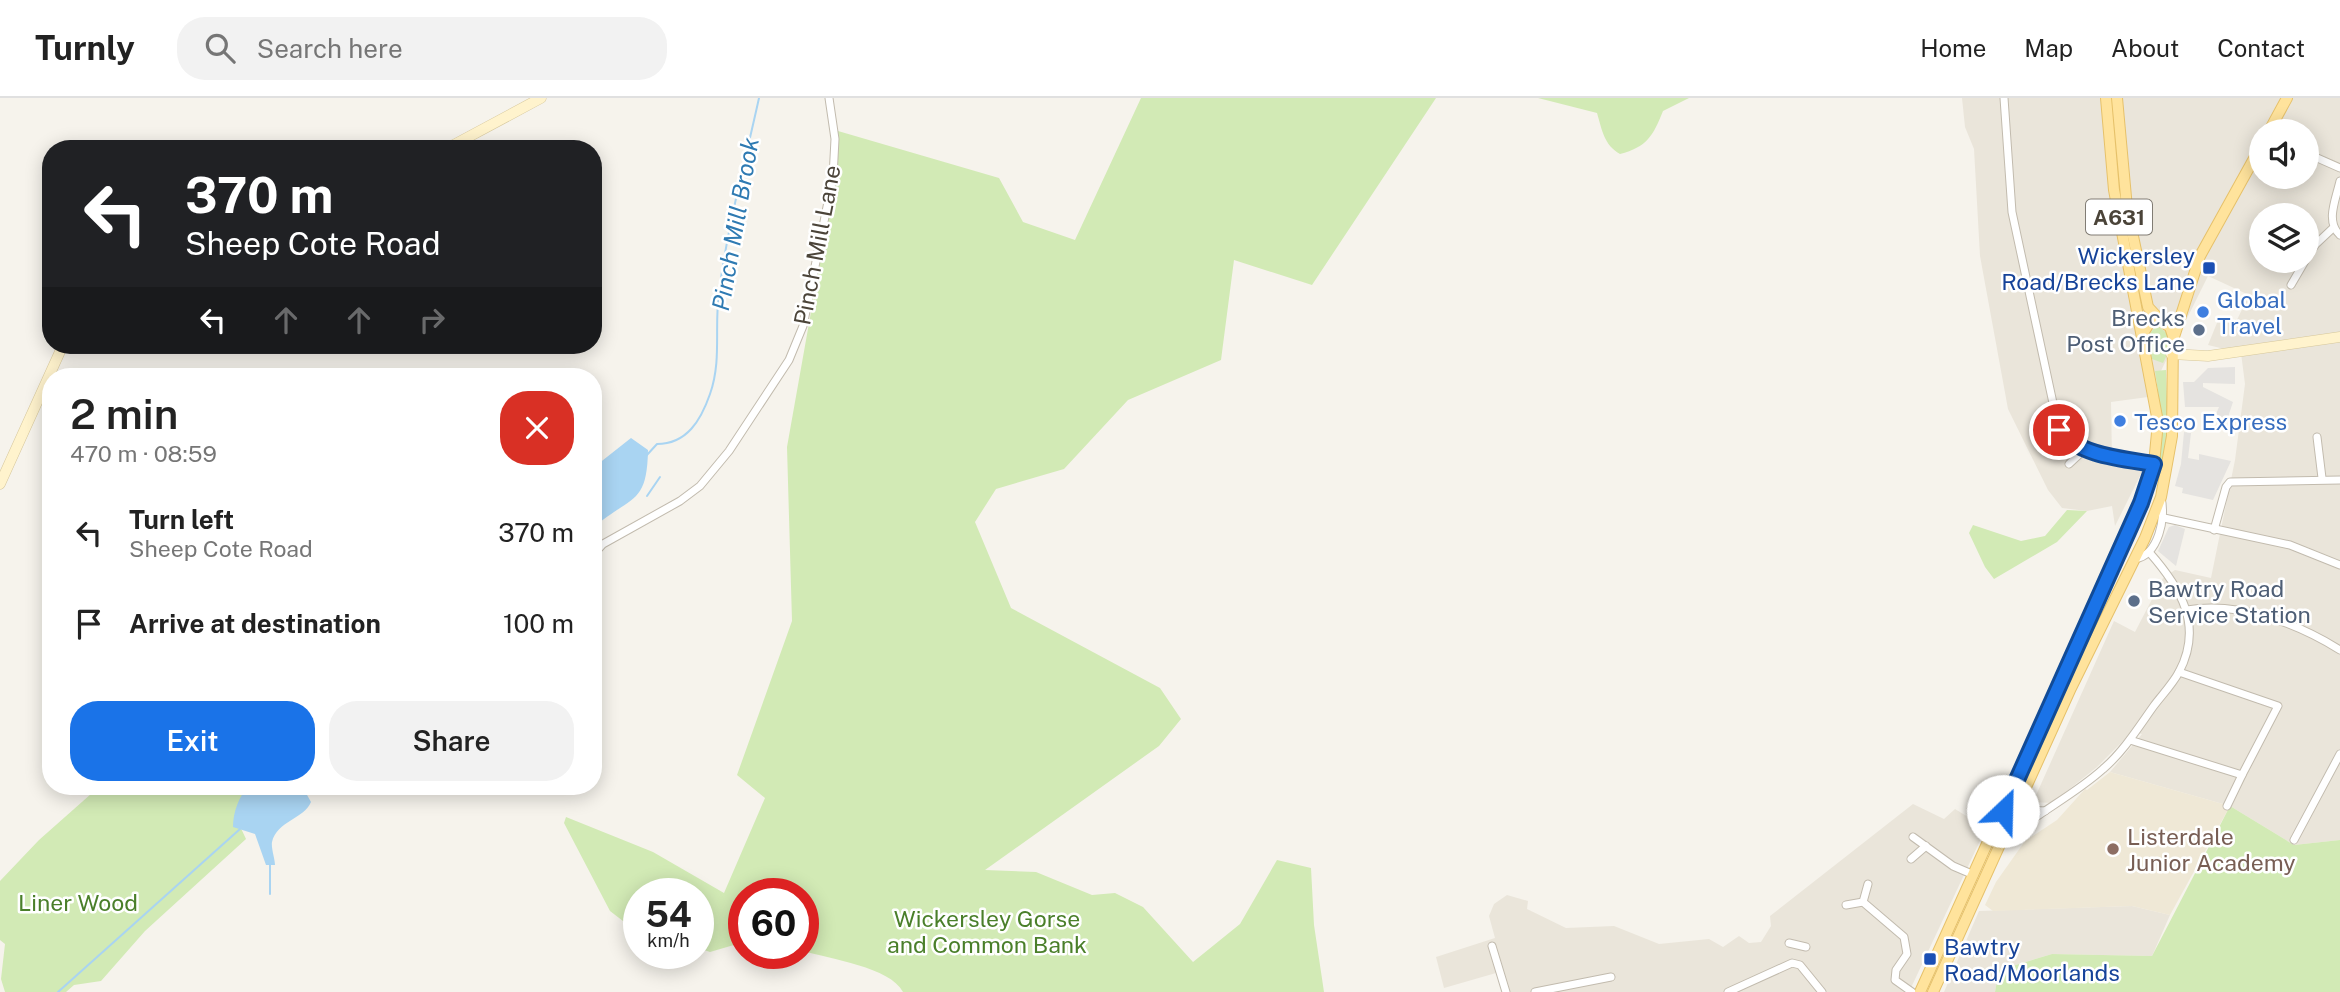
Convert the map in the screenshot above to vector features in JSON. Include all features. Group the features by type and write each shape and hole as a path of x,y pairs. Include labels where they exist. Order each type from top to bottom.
{"main road":[{"path":"463,140 541,98"},
{"name":"A631","path":"1920,992 2146,493 2154,464 2158,422 2150,368 2114,190 2106,98"},
{"name":"A631","path":"2117,98 2127,208 2148,307 2170,327 2173,340"},
{"path":"2276,119 2287,98"},
{"path":"1933,992 2161,497 2172,436 2173,340 2203,249 2249,167"},
{"path":"2142,335 2150,323 2162,321 2174,311 2188,288"},
{"path":"2150,368 2171,359 2340,337"},
{"path":"0,484 42,391"},
{"path":"2117,556 2124,565 2134,560"}],"street":[{"name":"Pinch Mill Lane","path":"602,545 680,501 700,486 729,452 789,360 803,326 833,177 835,139 828,98"},
{"path":"2004,98 2012,212 2056,423 2064,438 2085,449 2154,464"},
{"path":"2319,159 2340,168"},
{"path":"2340,181 2332,220 2333,228 2340,235"},
{"path":"2319,241 2333,228"},
{"path":"2291,285 2298,273"},
{"path":"2296,276 2304,282"},
{"path":"2318,437 2322,478"},
{"path":"2069,464 2085,449"},
{"path":"2214,530 2226,487 2230,482 2322,478 2340,480"},
{"path":"2134,560 2149,552 2164,518 2161,497"},
{"path":"2164,518 2290,545 2340,565"},
{"path":"2001,844 2022,825 2049,810 2103,769 2130,740 2179,672 2188,639 2187,610 2181,592 2149,552"},
{"path":"2187,610 2206,607 2284,622 2340,650"},
{"path":"2179,672 2288,709"},
{"path":"2227,806 2278,706"},
{"path":"2130,740 2242,775"},
{"path":"2294,841 2340,754"},
{"path":"2026,789 2024,799 2029,810 2049,810"},
{"path":"1913,837 1953,866 1974,875"},
{"path":"1911,859 1926,846"},
{"path":"1863,902 1868,884"},
{"path":"1846,905 1863,902"},
{"path":"1863,902 1904,937 1907,954 1896,970 1895,980 1912,992"},
{"path":"1728,992 1796,963 1803,946 1789,943"},
{"path":"1492,946 1506,992"},
{"path":"1796,963 1822,992"},
{"path":"1535,992 1611,976"}],"shaded area":[{"path":"1962,98 2340,98 2340,840 2294,845 2230,806 2110,772 2142,734 2132,732 2097,767 2052,803 2033,802 2114,621 2135,632 2163,578 2175,570 2211,578 2235,460 2245,384 2241,353 2208,345 2219,318 2235,324 2249,295 2208,276 2148,397 2111,402 2112,460 2143,470 2115,526 2112,506 2087,511 2062,508 2048,490 2008,409 1980,256 1974,149 1965,127"},
{"path":"2235,367 2235,384 2203,383 2203,387 2233,402 2227,420 2216,414 2219,407 2185,407 2183,382 2194,382 2208,368"},
{"path":"2184,432 2191,433 2188,458 2199,460 2199,454 2231,461 2213,500 2182,493 2183,488 2175,486 2181,464"},
{"path":"2175,525 2185,529 2176,566 2158,551 2169,527"},
{"name":"Listerdale Junior Academy","path":"2110,772 2230,806 2170,915 2132,906 1993,911 1985,905 1996,882 2025,841 2057,820 2085,789"},
{"path":"1913,804 1944,819 1955,809 1986,828 1909,992 1502,992 1496,973 1444,988 1436,957 1495,938 1489,916 1494,904 1507,895 1528,901 1527,909 1566,928 1614,926 1659,944 1709,939 1723,947 1739,936 1749,943 1761,942 1771,926 1770,916"},
{"path":"2132,906 2170,915 2152,956 2052,954 1999,970 1995,992 1944,992 1979,911"}],"green space":[{"name":"Wickersley Gorse and Common Bank","path":"1141,98 1436,98 1312,285 1234,260 1221,360 1128,400 1064,469 996,489 975,522 1011,608 1160,688 1181,719 1159,746 985,870 1036,872 1092,895 1115,893 1143,907 1193,962 1240,924 1277,860 1311,868 1314,925 1324,992 903,992 896,983 873,970 819,955 819,878 730,878 765,798 737,775 792,621 787,447 838,160 838,131 999,178 1023,222 1075,240"},
{"path":"1538,98 1689,98 1663,111 1652,134 1643,144 1620,154 1607,142 1597,113"},
{"path":"2158,326 2168,334 2167,355 2163,363 2152,359 2149,345 2149,336"},
{"path":"2166,370 2168,428 2161,475 2156,474 2161,413 2155,371"},
{"path":"2067,510 2087,511 2057,542 1994,579 1985,567 1969,533 1973,525 2021,541 2045,536"},
{"name":"Liner Wood","path":"90,795 249,795 238,822 246,839 145,931 101,981 74,985 66,992 5,992 1,979 5,944 0,940 0,881 39,840"},
{"path":"2230,806 2294,845 2340,840 2340,992 1995,992 1999,970 2052,954 2152,956"},
{"path":"566,817 653,852 698,878 623,878 623,921 610,911 564,823"},
{"path":"728,884 728,947 714,951 714,887 724,893"}],"water":[{"path":"631,438 648,450 647,468 640,491 627,504 602,520 602,461"},
{"path":"242,795 307,795 311,802 308,808 279,829 275,835 272,844 275,865 266,865 255,834 233,827 237,805"}],"waterway":[{"name":"Pinch Mill Brook","path":"646,456 657,444 668,443 685,435 702,413 710,394 716,369 722,269 759,98"},
{"path":"647,496 660,477"},
{"name":"Pinch Mill Brook","path":"58,992 240,829"},
{"path":"270,865 270,894"}],"place":[{"name":"Wickersley Road/Brecks Lane","path":"2209,268"},
{"name":"Global Travel","path":"2203,312"},
{"name":"Brecks Post Office","path":"2199,330"},
{"name":"Tesco Express","path":"2120,421"},
{"name":"Bawtry Road Service Station","path":"2134,601"},
{"name":"Listerdale Junior Academy","path":"2113,849"},
{"name":"Bawtry Road/Moorlands","path":"1930,959"}],"route":[{"path":"2003,811 2146,493 2154,464 2085,449 2064,438 2059,430"}]}
